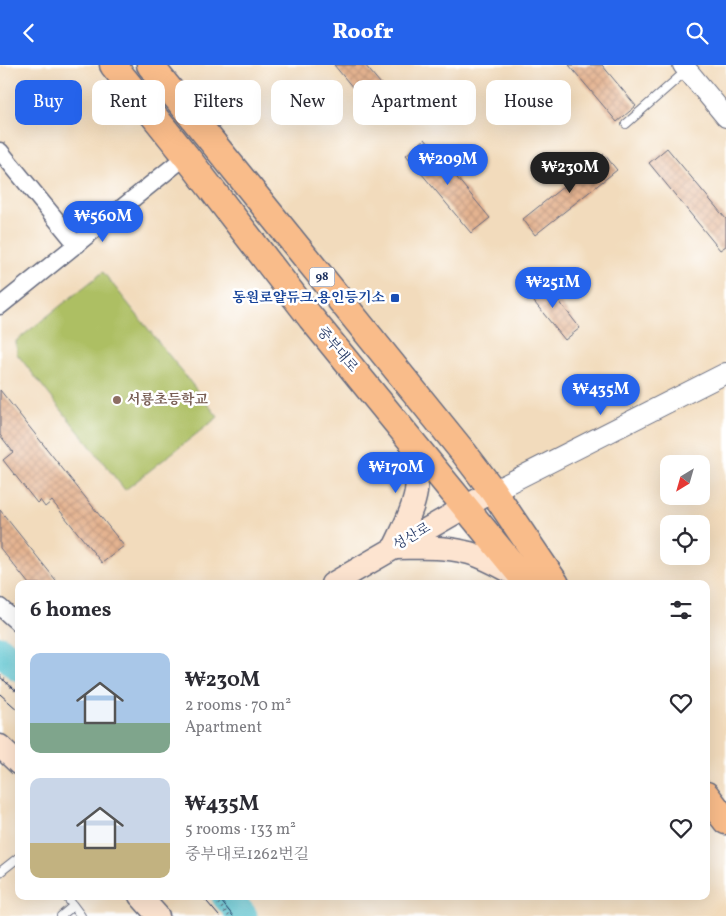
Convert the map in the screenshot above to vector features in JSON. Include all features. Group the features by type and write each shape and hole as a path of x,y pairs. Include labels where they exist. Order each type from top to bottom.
{"main road":[{"name":"중부대로","path":"113,65 311,318 524,580"},
{"name":"98","path":"150,65 493,491 553,580"},
{"path":"412,441 416,469 416,494 407,521 394,548 430,548 465,551 488,560 523,580"},
{"name":"성산로","path":"339,580 493,491"},
{"path":"710,800 726,821"},
{"path":"144,900 158,916"}],"street":[{"path":"685,68 726,117"},
{"path":"0,151 77,245"},
{"path":"0,306 186,156"},
{"path":"493,491 726,373"},
{"path":"0,607 15,620"}],"lane":[{"path":"626,124 685,68"},
{"path":"0,872 15,860"},
{"path":"69,900 81,916"},
{"path":"61,916 73,907"}],"path":[{"path":"0,676 15,690"},
{"path":"215,900 229,916"}],"green space":[{"path":"103,272 218,417 125,490 17,354 16,341"}],"building":[{"path":"334,65 365,65 378,80 353,80 353,88"},
{"path":"569,65 602,65 636,106 617,122"},
{"path":"425,139 490,218 471,233 406,155"},
{"path":"667,148 726,219 726,246 720,250 649,163"},
{"path":"604,154 617,170 535,235 523,219"},
{"path":"541,278 580,328 565,340 526,292"},
{"path":"0,390 124,546 102,563 52,501 45,507 40,500 37,503 3,460 13,452 0,435"},
{"path":"0,510 56,580 26,580 0,548"}],"waterway":[{"path":"0,650 15,663"},
{"path":"229,900 243,916"}],"tram line":[{"path":"0,677 15,690"},
{"path":"0,694 15,707"},
{"path":"205,900 219,916"},
{"path":"220,900 233,916"}],"place":[{"name":"동원로얄듀크.용인등기소","path":"395,298"},
{"name":"서룡초등학교","path":"117,400"}]}
